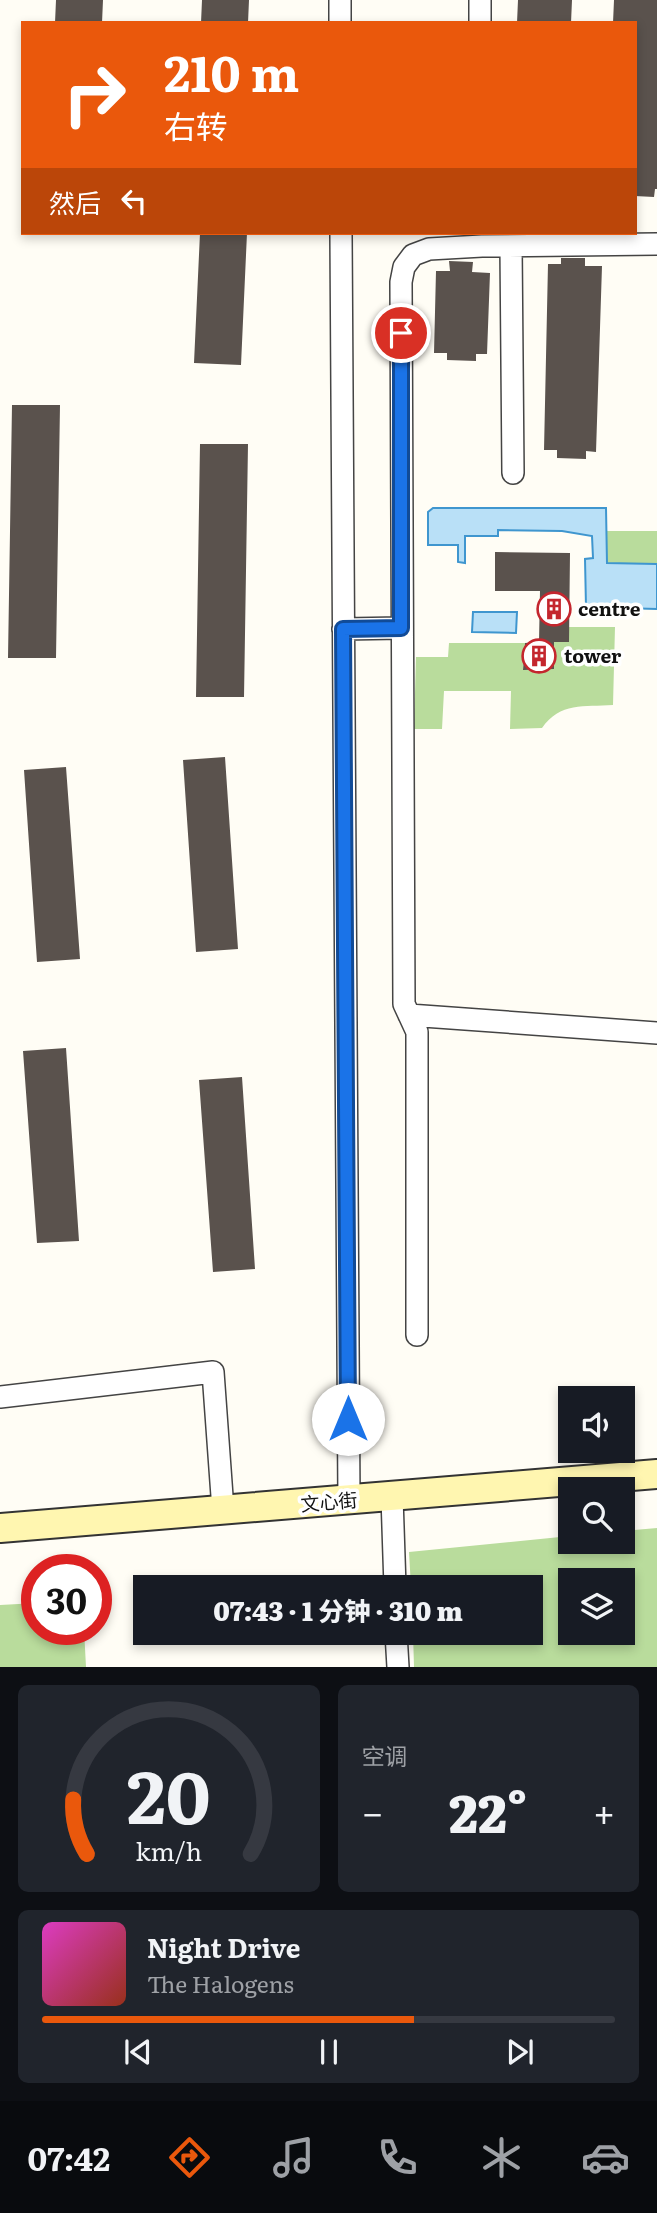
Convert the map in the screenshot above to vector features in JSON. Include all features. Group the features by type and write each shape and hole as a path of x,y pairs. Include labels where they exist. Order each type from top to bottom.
{"street":[{"path":"340,0 340,21"},
{"path":"480,0 480,21"},
{"path":"341,235 349,1501"},
{"path":"417,1335 417,1032 404,1004 401,282 404,267 413,255 429,249 482,239 511,246 657,244"},
{"path":"511,246 513,473"},
{"path":"343,629 401,628"},
{"path":"409,1015 657,1033"},
{"path":"0,1397 213,1372 223,1510"},
{"name":"文心街","path":"0,1528 657,1474"},
{"path":"392,1497 395,1575"},
{"path":"397,1645 398,1667"}],"green space":[{"path":"606,531 657,531 657,564 607,564"},
{"path":"569,627 615,627 613,705 583,706 565,710 542,728 510,729 511,691 444,691 442,729 414,729 416,657 448,657 449,643 525,643 523,669 554,668 554,642 568,642"},
{"path":"657,1528 657,1667 414,1667 413,1645 543,1645 543,1575 410,1575 409,1552 558,1537 558,1554 635,1554 635,1530"},
{"path":"21,1604 21,1645 85,1645 86,1667 0,1667 0,1605"}],"water":[{"path":"433,508 606,508 607,563 657,564 657,609 586,607 585,559 593,558 592,536 562,531 498,530 498,536 465,536 465,563 458,562 458,545 428,545 428,512"},
{"path":"473,612 517,612 516,633 472,632"}],"building":[{"path":"56,0 103,0 102,21 55,21"},
{"path":"202,0 249,0 248,21 201,21"},
{"path":"518,0 572,0 571,21 517,21"},
{"path":"614,0 657,0 657,189 654,197 637,196 637,21 613,21"},
{"path":"200,235 247,235 241,365 194,363"},
{"path":"561,258 585,258 585,266 602,266 596,452 586,451 586,459 557,458 557,450 544,450 548,264 561,264"},
{"path":"449,261 473,262 472,272 490,273 487,354 476,354 476,361 447,360 447,353 434,353 436,271 450,271"},
{"path":"12,405 60,405 56,658 8,658"},
{"path":"200,444 248,444 244,697 196,697"},
{"name":"centre","path":"495,552 570,553 569,642 554,642 554,669 523,670 525,643 539,642 540,591 495,591"},
{"path":"225,757 238,949 196,952 183,760"},
{"path":"66,767 80,959 37,962 24,770"},
{"path":"66,1048 79,1241 37,1243 23,1051"},
{"path":"242,1077 255,1269 213,1272 199,1080"}],"place":[{"name":"centre","path":"554,609"},
{"name":"tower","path":"539,656"}],"route":[{"path":"348,1419 343,629 401,628 401,333"}]}
